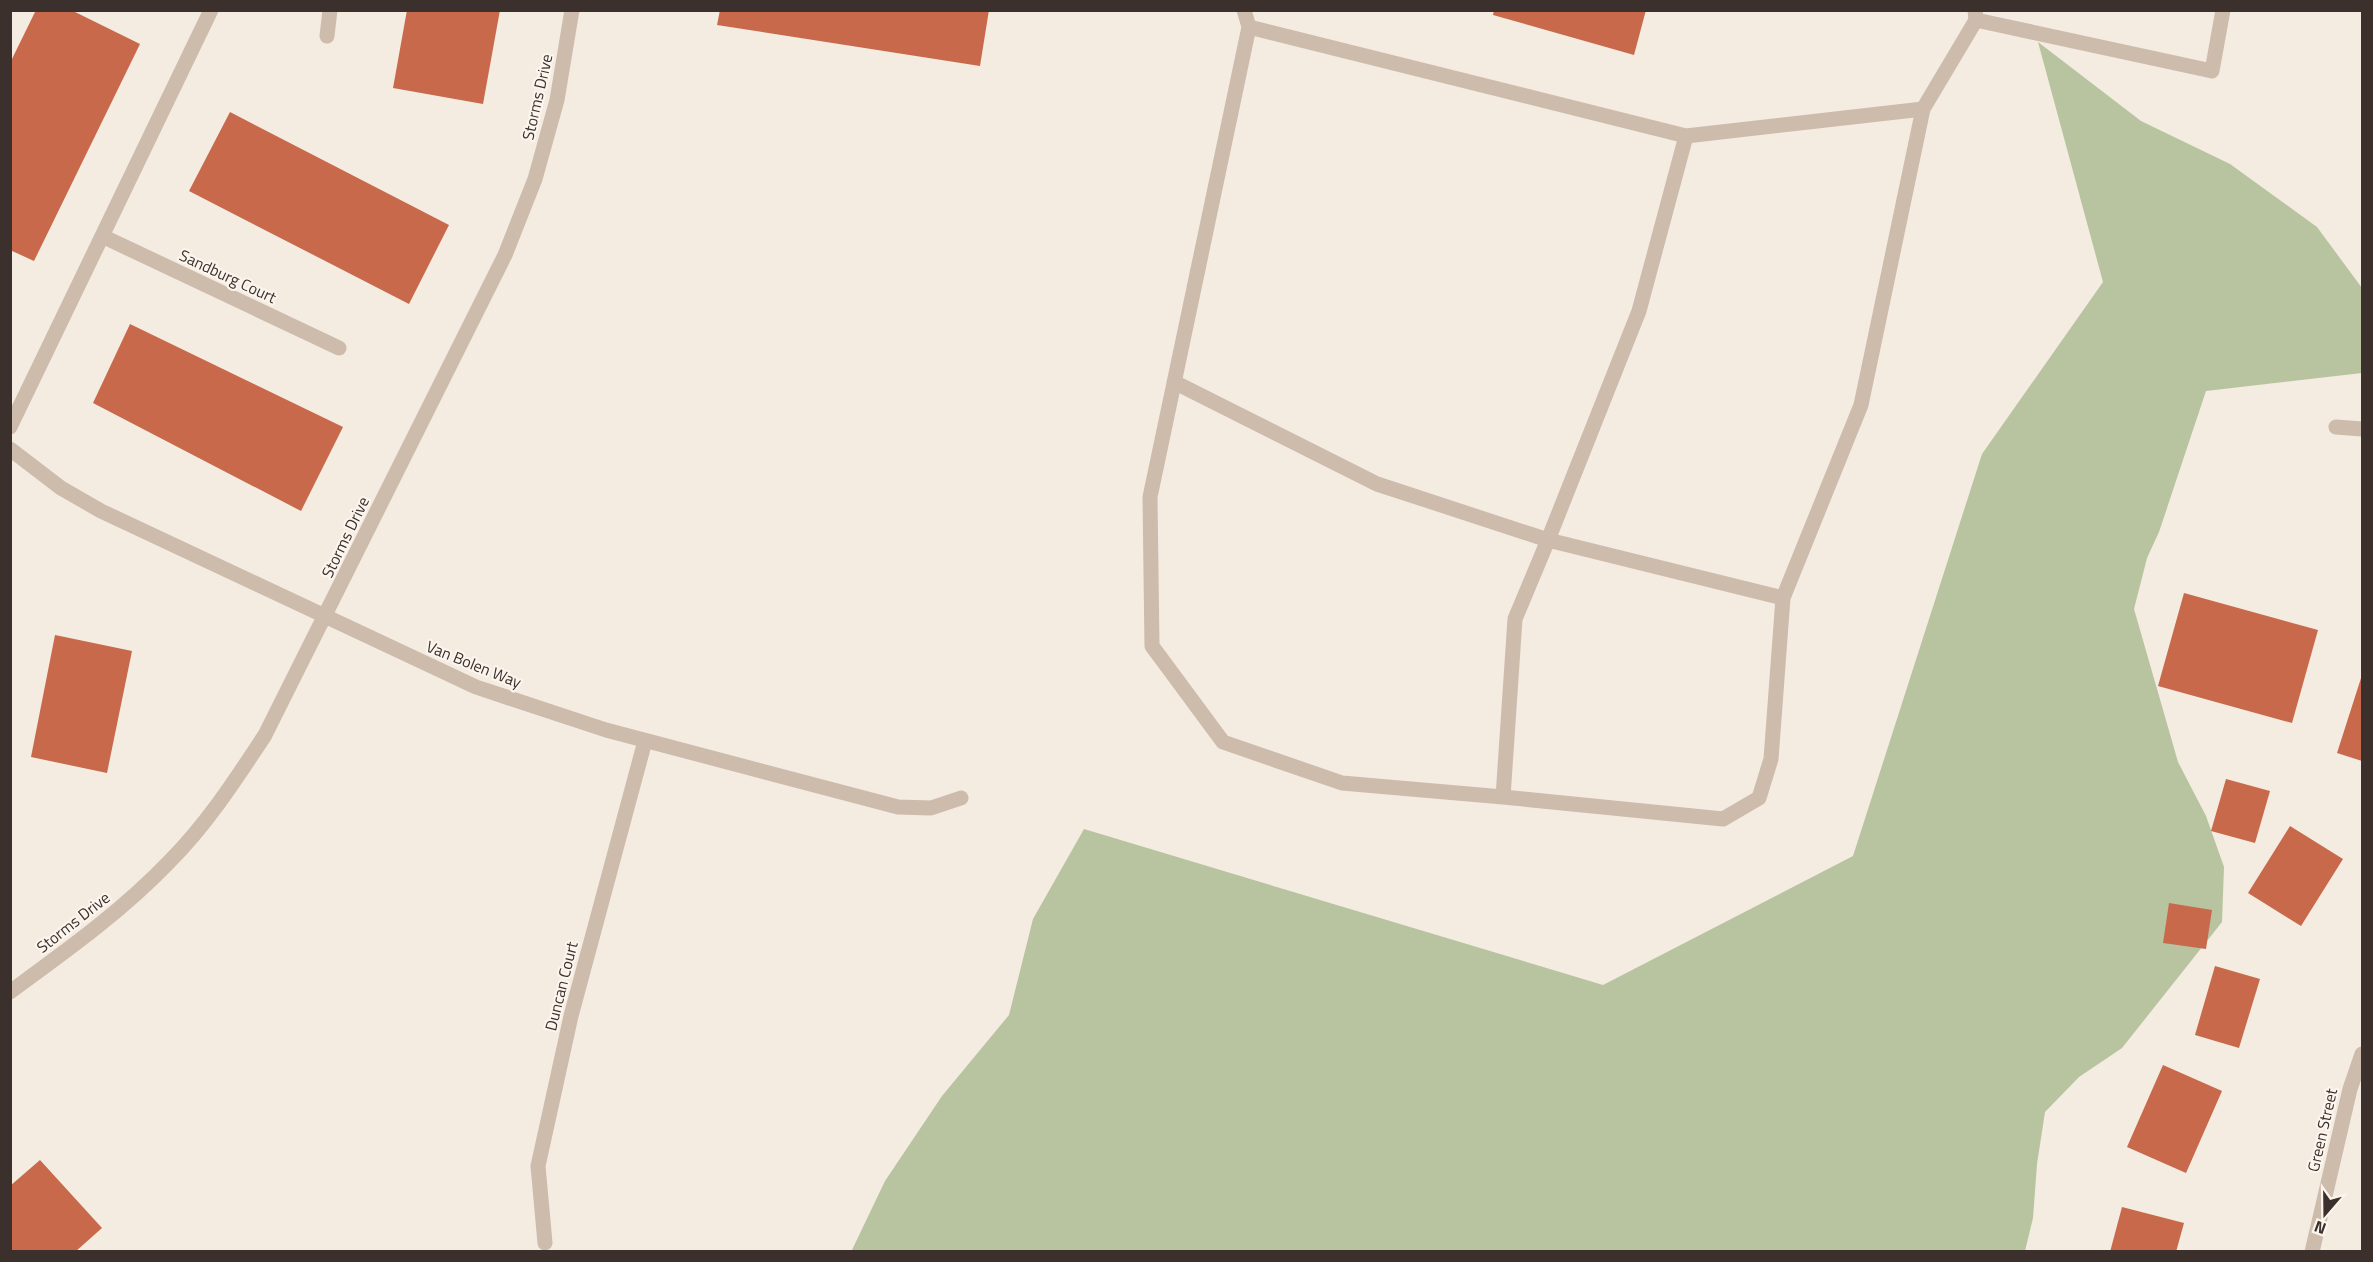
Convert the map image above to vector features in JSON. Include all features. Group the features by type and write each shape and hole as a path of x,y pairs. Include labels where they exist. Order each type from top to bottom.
{"street":[{"path":"10,427 211,10"},
{"path":"327,36 330,10"},
{"name":"Storms Drive","path":"10,992 108,920 170,861 218,806 266,735 505,255 535,179 557,100 572,10"},
{"path":"1244,10 1249,27 1150,497 1152,646 1223,742 1342,783 1723,819 1759,798 1771,759 1783,598 1861,405 1923,109 1976,15 2211,71 2223,10"},
{"path":"1249,27 1686,136 1923,109"},
{"path":"1503,797 1515,619 1639,311 1686,136"},
{"name":"Sandburg Court","path":"102,236 339,348"},
{"path":"1174,382 1377,484 1548,540 1783,598"},
{"path":"2336,427 2362,429"},
{"name":"Van Bolen Way","path":"10,449 61,488 101,511 476,687 645,741 898,807 931,807 961,798"},
{"name":"Duncan Court","path":"545,1244 538,1166 577,993 645,741"},
{"name":"Green Street","path":"2312,1251 2350,1089 2362,1054"}],"green space":[{"path":"2038,42 2141,121 2230,164 2317,227 2362,288 2362,373 2206,391 2159,532 2147,558 2134,609 2178,762 2206,816 2224,867 2222,922 2122,1048 2079,1077 2045,1112 2037,1164 2033,1218 2025,1251 851,1252 885,1181 942,1096 1009,1015 1033,919 1084,829 1603,985 1853,856 1982,454 2103,282"}],"building":[{"path":"36,10 71,10 140,44 34,261 10,250 10,63"},
{"path":"407,10 500,10 483,104 393,88"},
{"path":"720,10 989,10 980,66 717,25"},
{"path":"1494,10 1646,10 1634,55 1493,15"},
{"path":"230,112 449,225 409,304 189,191"},
{"path":"130,324 343,427 301,511 93,403"},
{"path":"2184,593 2318,630 2292,723 2158,686"},
{"path":"55,635 132,651 107,773 31,757"},
{"path":"2362,675 2362,761 2337,753"},
{"path":"2226,779 2270,791 2255,843 2211,831"},
{"path":"2290,826 2343,859 2301,926 2248,893"},
{"path":"2169,903 2212,910 2206,949 2163,943"},
{"path":"2215,966 2260,979 2239,1048 2195,1035"},
{"path":"2163,1065 2222,1091 2186,1173 2127,1147"},
{"path":"40,1160 102,1228 75,1252 10,1252 10,1186"},
{"path":"2122,1207 2184,1223 2176,1252 2110,1252"}]}
